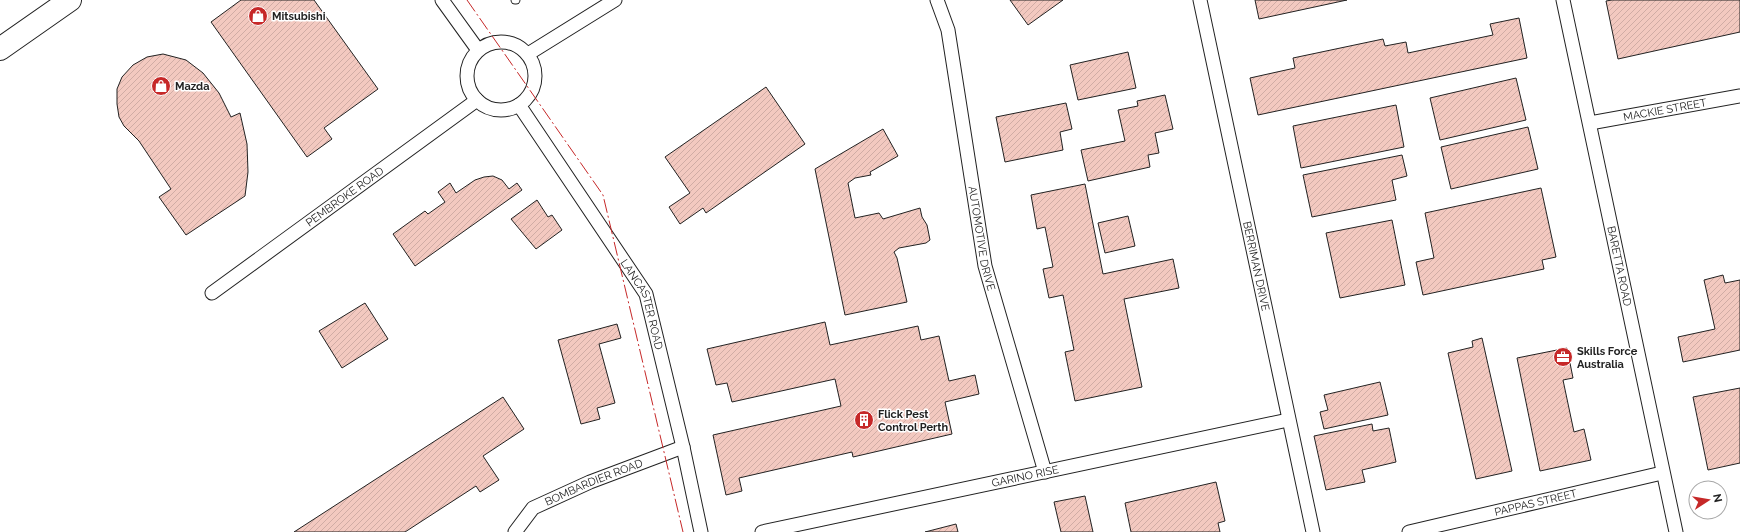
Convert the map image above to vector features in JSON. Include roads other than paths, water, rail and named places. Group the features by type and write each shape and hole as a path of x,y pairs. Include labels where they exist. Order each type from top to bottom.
{"highway":[{"path":"0,49 70,0"}],"street":[{"path":"443,0 478,50"},
{"path":"528,54 615,0"},
{"name":"AUTOMOTIVE DRIVE","path":"937,0 948,30 985,266 1045,472"},
{"name":"BERRIMAN DRIVE","path":"1200,0 1313,532"},
{"name":"BARETTA ROAD","path":"1563,0 1590,123 1662,473 1676,532"},
{"path":"510,42 520,47 528,54 534,70 533,87 528,97 519,105 509,109 497,110 486,107 477,100 470,91 467,80 469,64 478,50 493,43 510,42"},
{"name":"MACKIE STREET","path":"1590,123 1740,96"},
{"name":"PEMBROKE ROAD","path":"212,293 477,100"},
{"name":"LANCASTER ROAD","path":"519,105 646,294 683,448 701,532"},
{"name":"GARINO RISE","path":"762,532 1288,420"},
{"name":"BOMBARDIER ROAD","path":"515,532 533,508 590,482 683,448"},
{"name":"PAPPAS STREET","path":"1409,532 1662,473"}],"place":[{"name":"Mitsubishi","path":"258,16"},
{"name":"Mazda","path":"161,86"},
{"name":"Skills Force Australia","path":"1563,357"},
{"name":"Flick Pest Control Perth","path":"864,420"}]}
